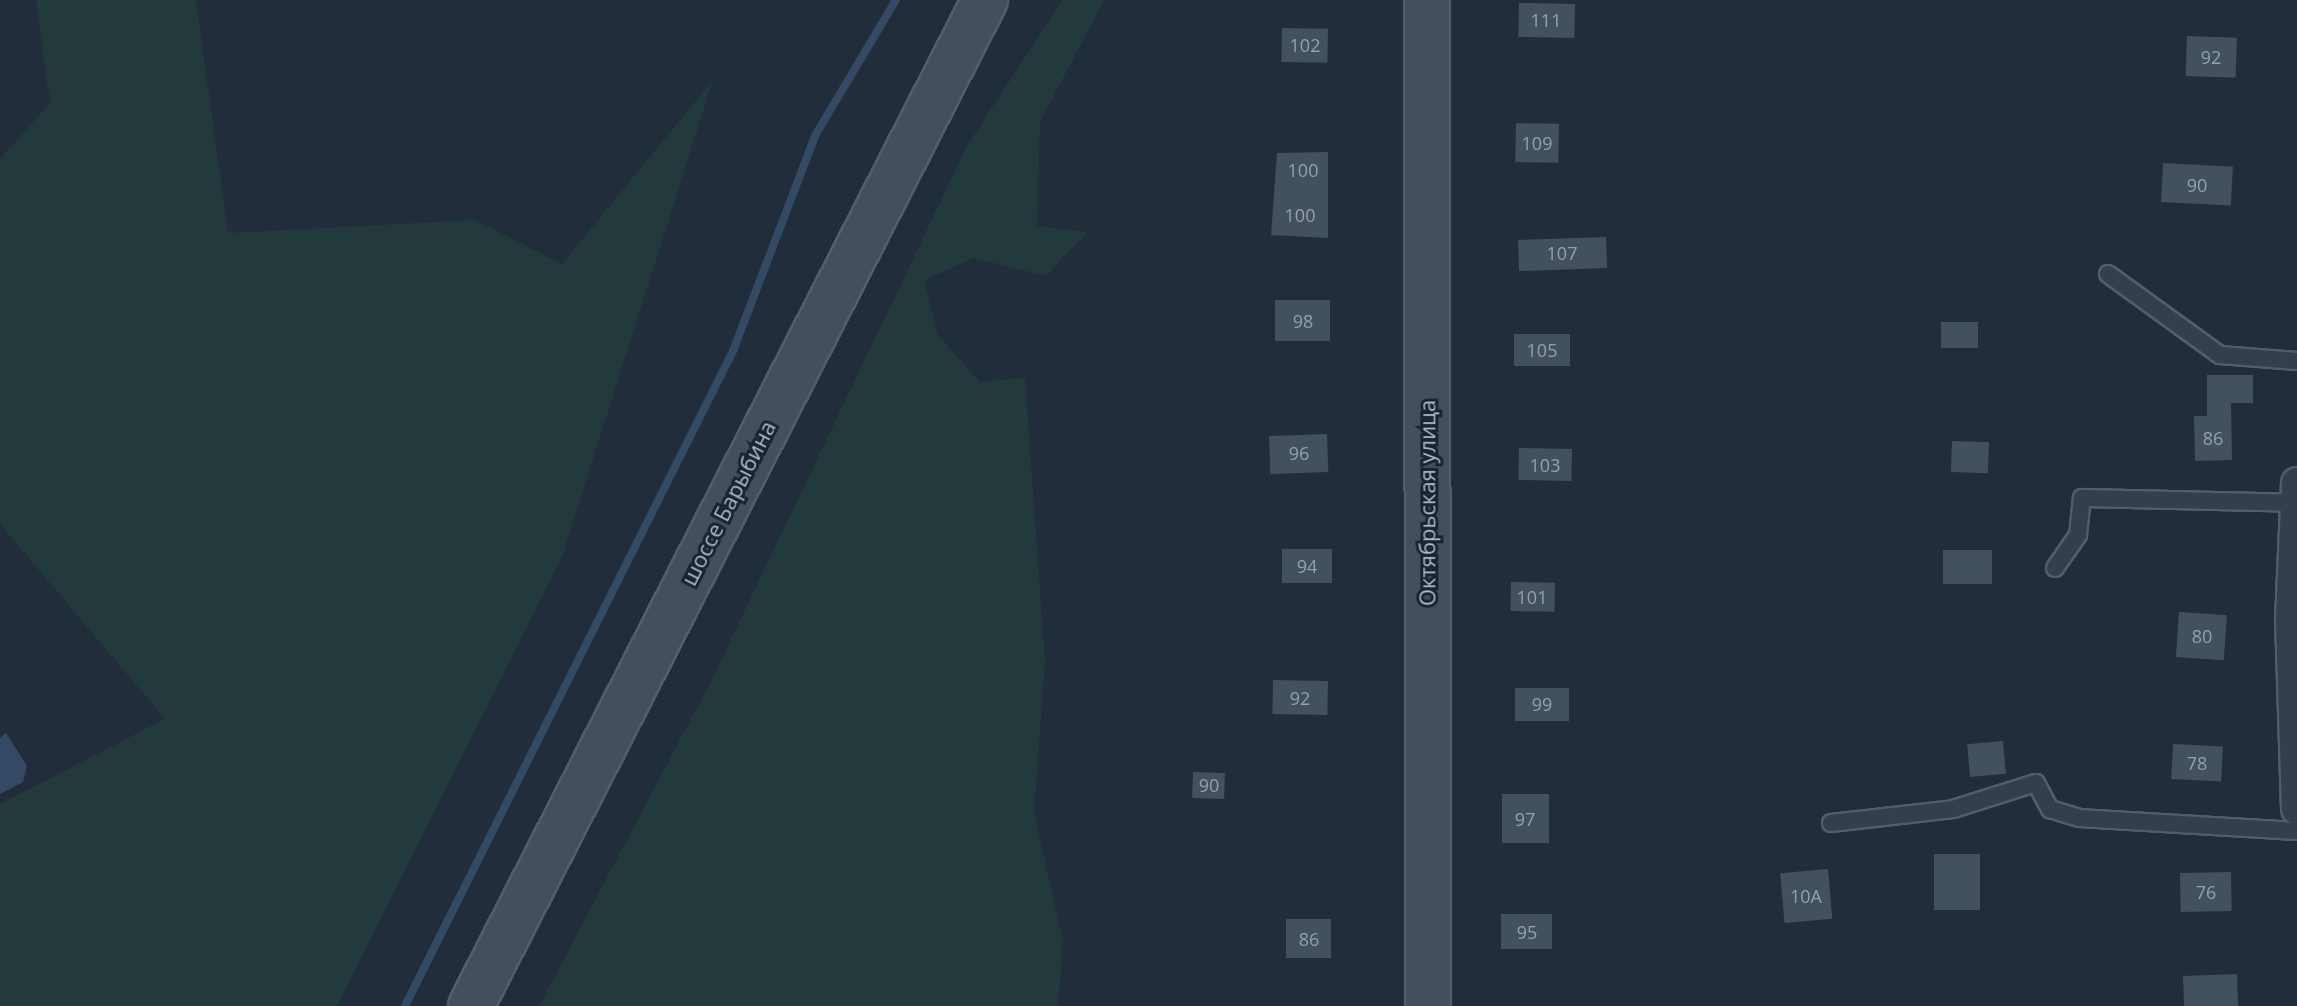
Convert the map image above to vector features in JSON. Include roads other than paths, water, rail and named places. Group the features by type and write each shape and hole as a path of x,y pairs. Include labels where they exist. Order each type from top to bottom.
{"main road":[{"name":"шоссе Барыбина","path":"471,1006 985,0"},
{"name":"Октябрьская улица","path":"1427,0 1428,1006"}],"street":[{"path":"2297,483 2291,618 2297,809"}],"lane":[{"path":"2108,274 2220,355 2297,361"},
{"path":"2055,568 2078,535 2082,498 2296,503"},
{"path":"1831,823 1953,809 2036,783 2050,809 2079,818 2297,831"}],"water":[{"path":"6,733 27,766 23,782 0,794 0,738"}],"waterway":[{"path":"405,1006 733,351 816,134 896,0"}]}
